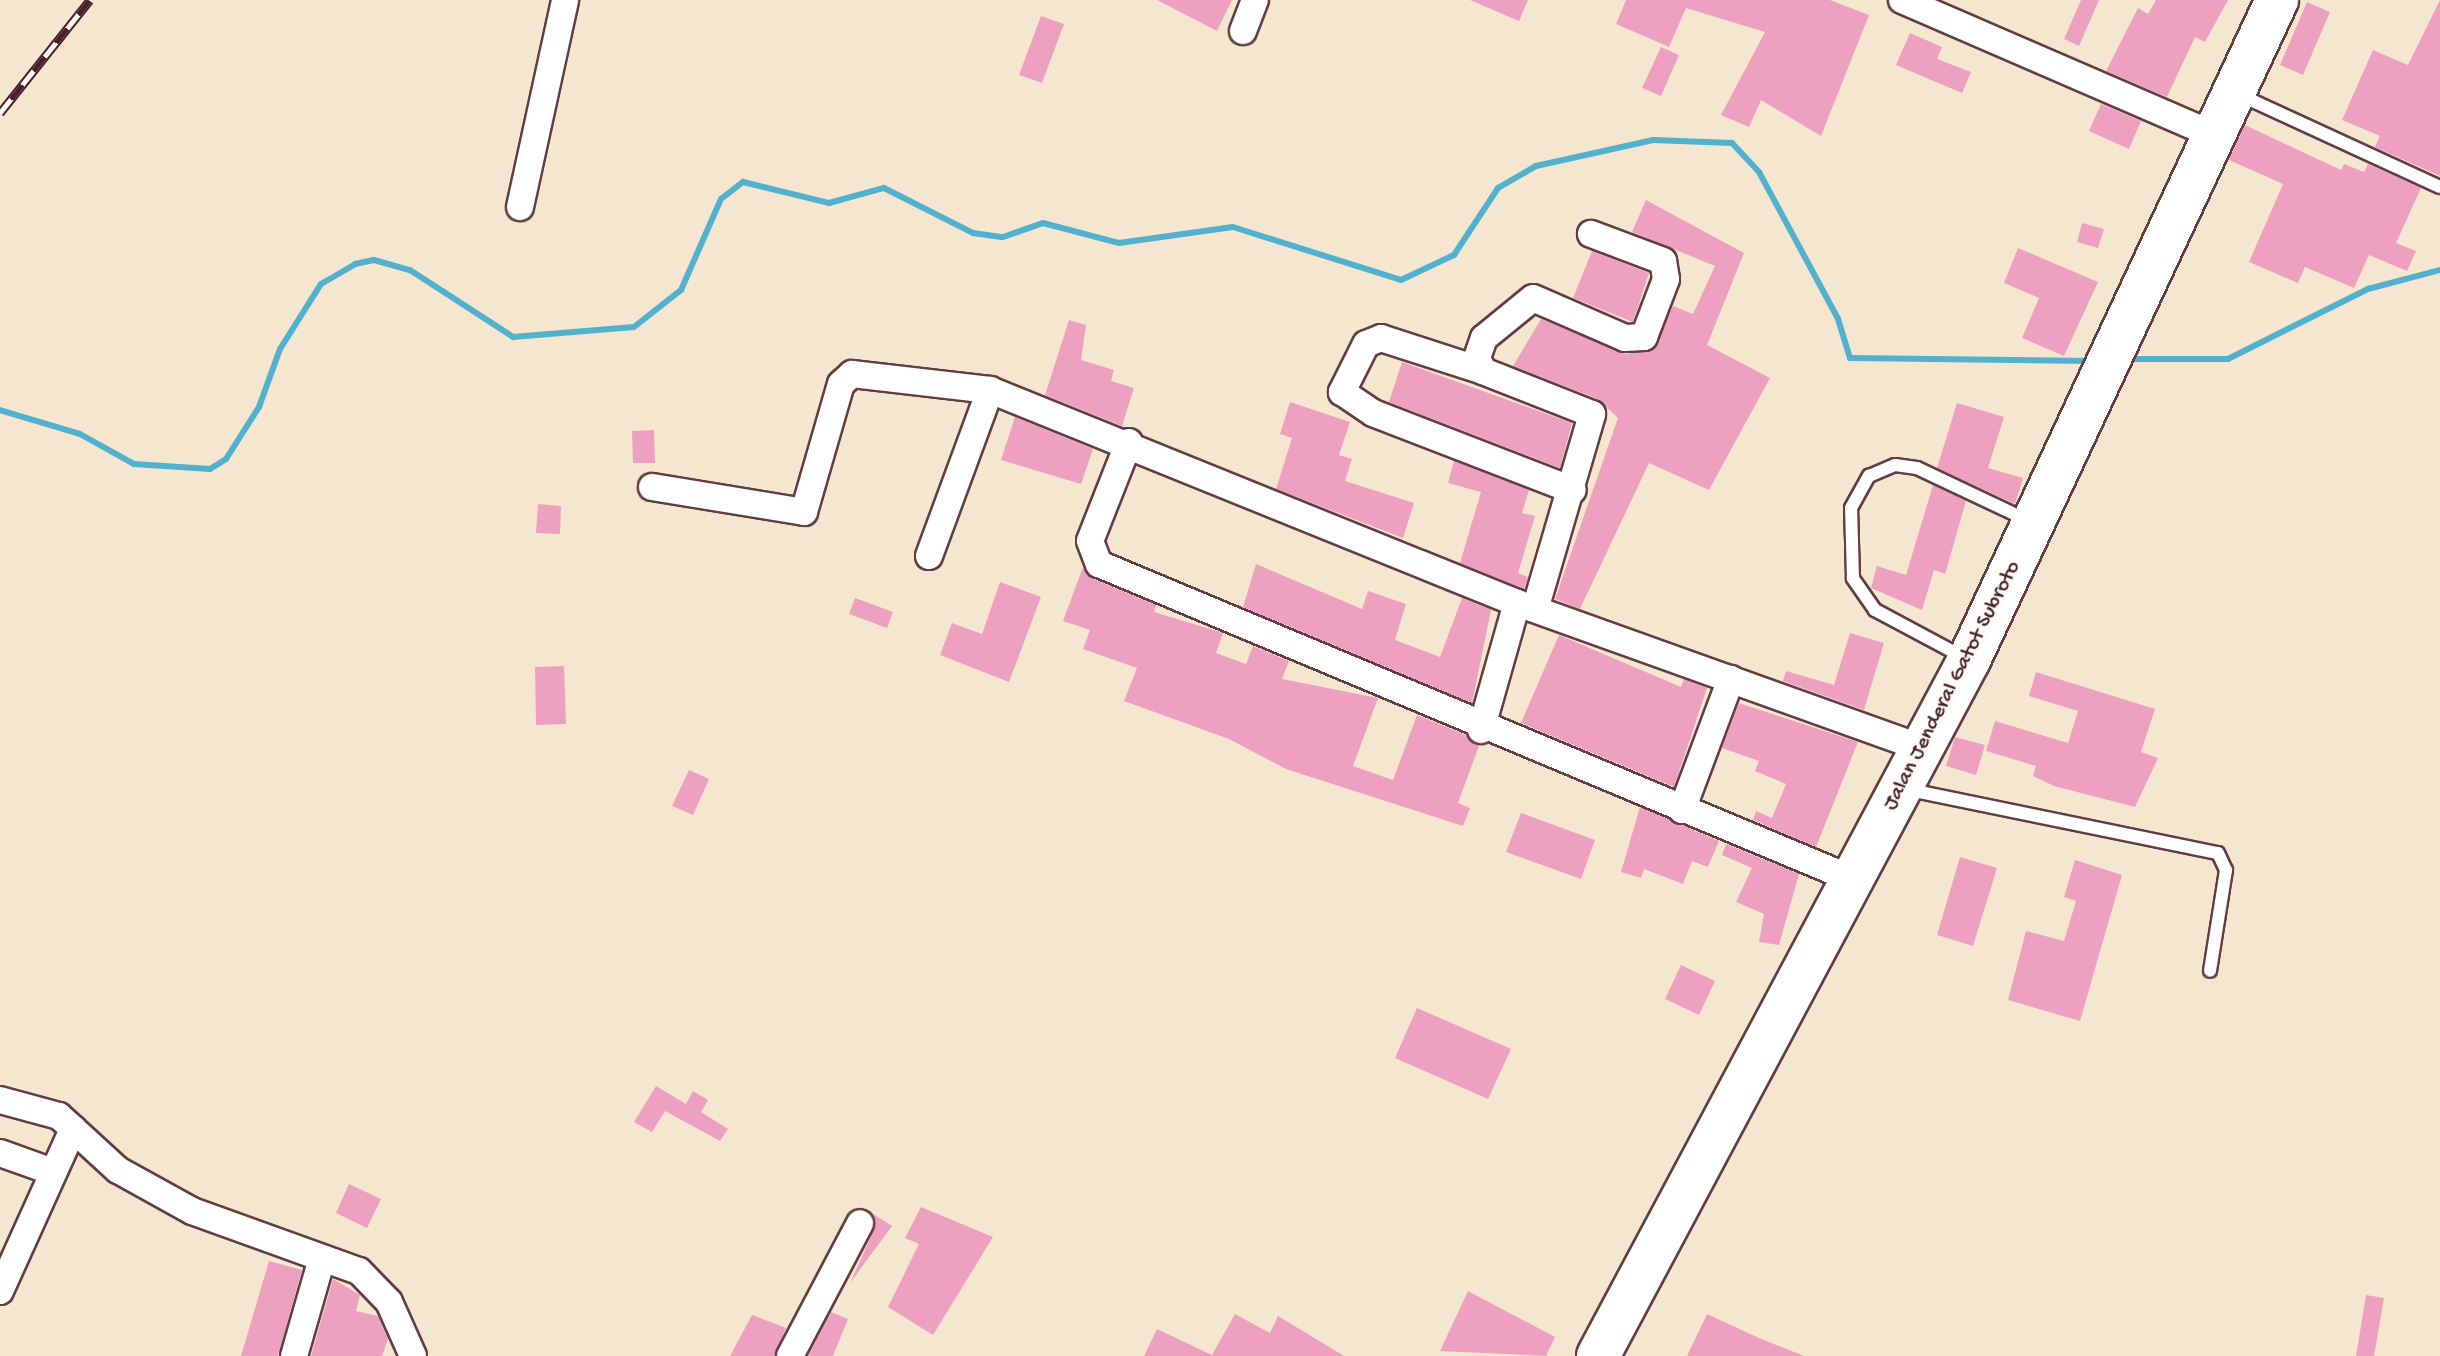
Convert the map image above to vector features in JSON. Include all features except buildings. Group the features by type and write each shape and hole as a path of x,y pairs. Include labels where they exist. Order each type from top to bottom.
{"highway":[{"name":"Jalan Jenderal Gatot Subroto","path":"1598,1356 1969,660 2120,343 2277,0"}],"street":[{"path":"520,207 565,0"},
{"path":"1243,31 1255,0"},
{"path":"1902,0 2216,136"},
{"path":"1483,371 1477,358 1484,338 1533,298 1625,338 1644,337 1666,279 1663,261 1591,234"},
{"path":"1481,730 1573,490 1592,414 1483,371 1381,338 1366,344 1342,392 1373,413 1573,490"},
{"path":"652,487 804,512 841,384 852,374 990,390 1129,442 1527,604 1923,748"},
{"path":"929,556 990,390"},
{"path":"1129,442 1091,557 1481,730 1852,879"},
{"path":"1682,810 1731,679"},
{"path":"0,1100 59,1116 118,1170 192,1211 321,1262 359,1271 389,1302 405,1349"},
{"path":"0,1291 10,1244 53,1172 73,1129"},
{"path":"0,1153 53,1172"},
{"path":"790,1356 860,1223"},
{"path":"294,1356 321,1262"}],"lane":[{"path":"2234,92 2440,187"},
{"path":"1969,660 1875,610 1853,578 1851,508 1869,476 1895,465 1917,468 2034,523"},
{"path":"1902,789 2218,853 2226,870 2210,971"}],"waterway":[{"path":"0,410 80,434 134,464 210,469 226,459 259,407 280,349 321,284 355,264 374,260 410,270 513,337 634,327 681,290 721,199 743,182 829,203 884,188 973,233 1003,237 1043,223 1119,243 1233,227 1401,280 1454,255 1498,188 1536,166 1653,140 1732,143 1759,172 1838,319 1850,358 2091,361"},
{"path":"2126,359 2228,359 2368,289 2440,270"}],"railway":[{"path":"0,113 90,0"}]}
